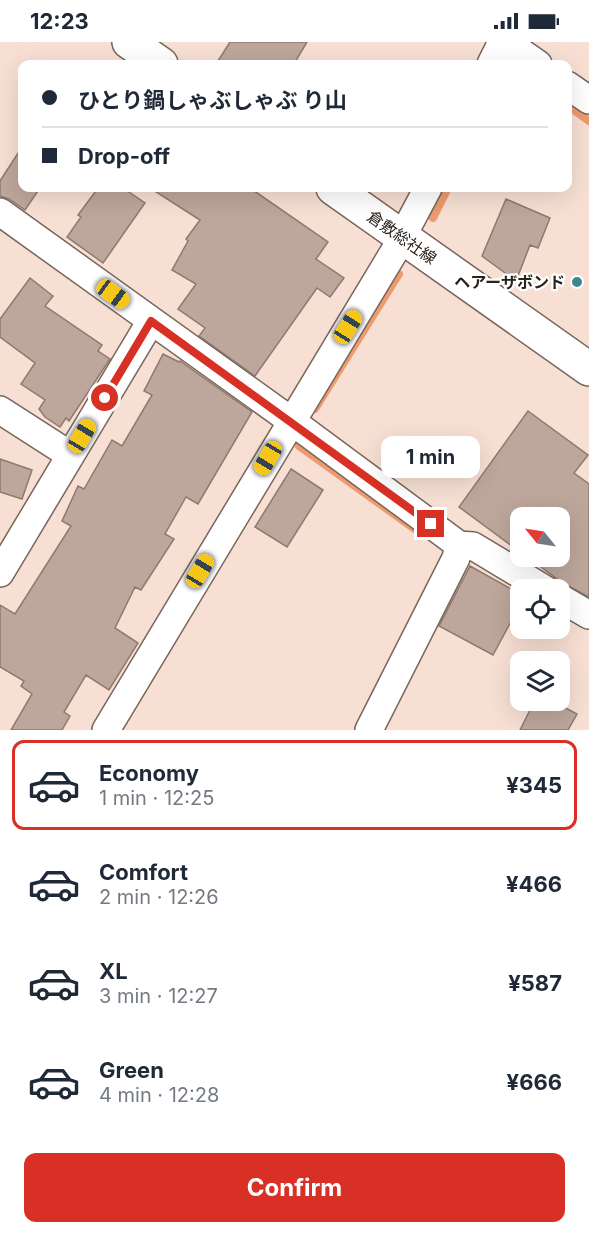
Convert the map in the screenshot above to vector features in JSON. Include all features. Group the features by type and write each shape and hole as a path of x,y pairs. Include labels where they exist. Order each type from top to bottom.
{"main road":[{"path":"129,42 154,60"},
{"name":"倉敷総社線","path":"339,192 589,369"}],"street":[{"path":"493,60 504,42 532,60"},
{"path":"572,88 589,100"},
{"path":"106,730 290,420 402,237 426,192"},
{"path":"0,212 290,420 459,545 473,546 528,579"},
{"path":"0,573 151,321"},
{"path":"0,410 70,455"},
{"path":"369,730 456,558 459,545"},
{"path":"570,603 589,615"}],"building":[{"path":"230,42 307,42 296,60 219,60"},
{"path":"18,153 18,192 37,192 25,210 0,196 0,181"},
{"path":"95,192 129,192 145,203 103,263 67,237 81,217 78,215"},
{"path":"156,192 256,192 328,242 316,259 344,278 330,297 317,288 255,376 199,336 205,328 178,309 196,284 172,270 188,241 186,239 200,220"},
{"path":"506,199 550,218 538,248 530,245 516,281 482,256"},
{"path":"30,278 53,296 45,306 102,345 98,351 110,359 69,421 66,418 60,427 45,417 39,409 45,400 21,384 35,363 0,337 0,319"},
{"path":"163,354 180,361 252,412 198,504 186,497 165,534 174,539 141,590 135,587 115,628 138,643 109,690 86,675 64,712 70,716 62,730 11,730 32,694 21,686 24,681 0,667 0,605 15,614 71,526 62,521 78,486 84,489 112,440 122,446 152,395 144,391"},
{"path":"528,411 588,455 574,473 589,484 589,597 570,587 570,579 558,579 541,567 570,567 570,507 510,507 510,545 459,507"},
{"path":"0,459 32,470 22,499 0,492"},
{"path":"291,469 323,490 287,547 255,527"},
{"path":"470,566 510,588 510,624 493,655 439,626"},
{"path":"570,710 577,714 568,730 520,730 530,711"}],"waterway":[{"path":"572,109 589,121"},
{"path":"433,218 446,192"},
{"path":"315,409 399,274"},
{"path":"299,446 423,535"}],"place":[{"name":"ヘアーザボンド","path":"577,282"}],"route":[{"path":"105,398 151,321 431,524"}]}
